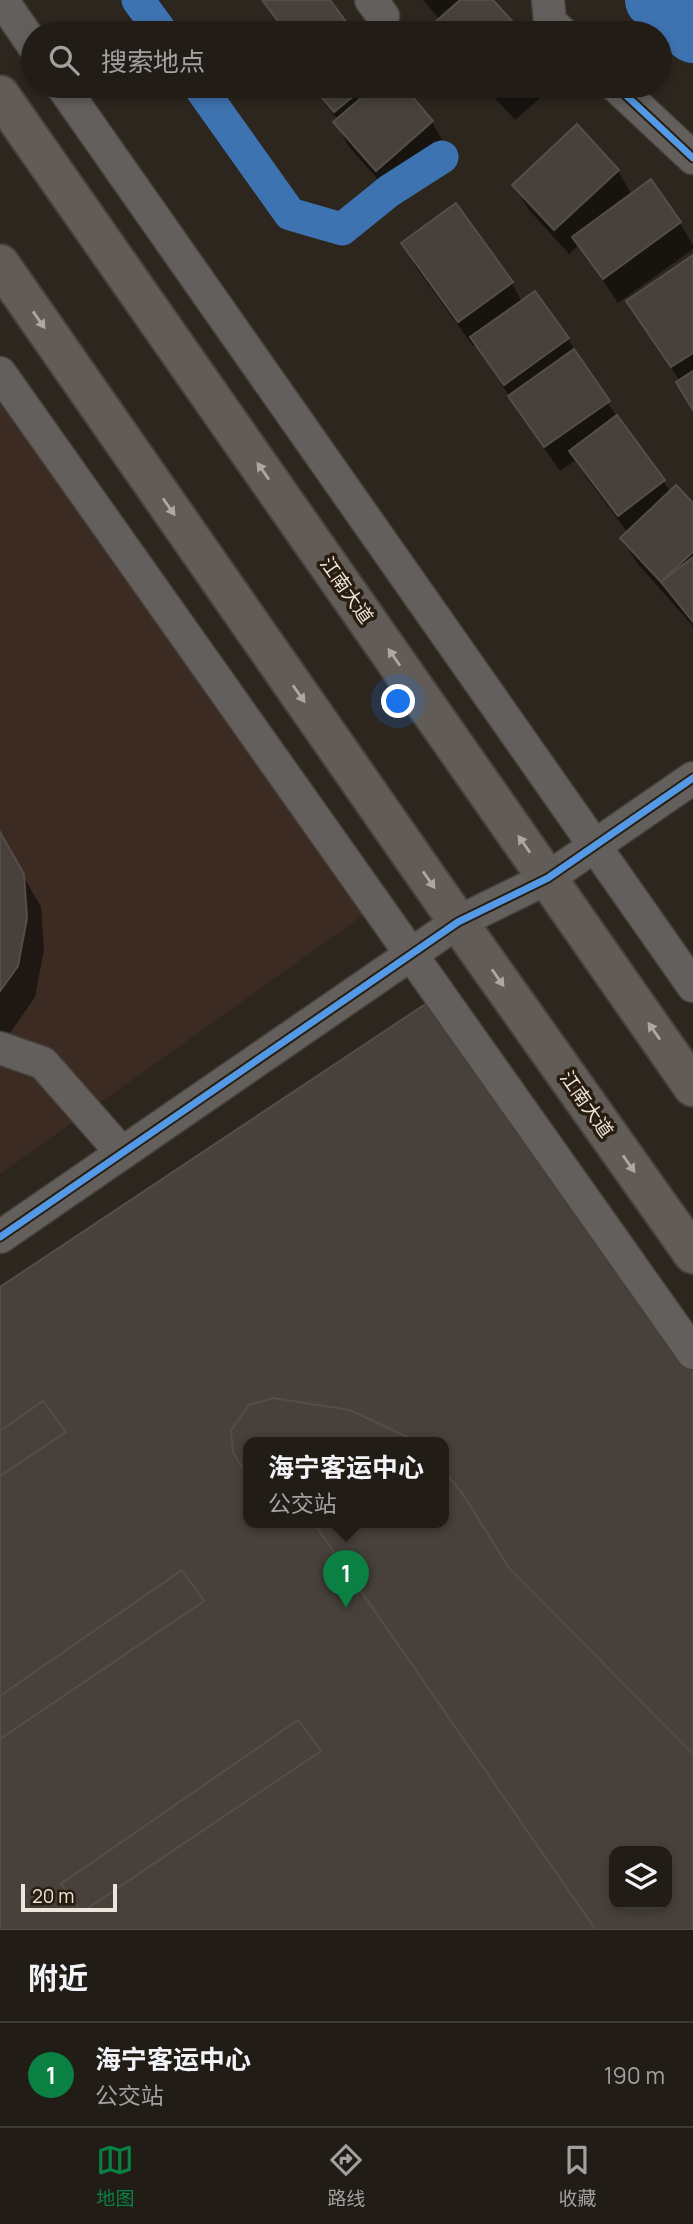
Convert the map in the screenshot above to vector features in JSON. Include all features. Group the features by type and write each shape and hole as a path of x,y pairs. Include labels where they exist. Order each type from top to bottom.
{"highway":[{"name":"江南大道","path":"0,95 693,1087"},
{"name":"江南大道","path":"0,264 458,922 693,1254"}],"street":[{"path":"2,0 21,28"},
{"path":"548,0 550,21"},
{"path":"70,98 693,986"},
{"path":"629,98 693,158"},
{"path":"0,373 693,1353"},
{"path":"0,1237 458,922 548,878 693,778"},
{"path":"0,1048 43,1063 122,1153"}],"shaded area":[{"path":"0,392 368,912 0,1174"}],"building":[{"path":"262,0 330,0 346,21 278,21"},
{"path":"460,0 493,0 512,21 436,21"},
{"path":"322,98 351,98 334,112"},
{"path":"361,98 413,98 433,121 376,171 333,122"},
{"path":"577,124 619,170 554,230 512,185"},
{"path":"651,179 681,222 603,279 572,237"},
{"path":"456,203 513,282 458,322 401,243"},
{"path":"693,255 693,353 671,367 626,301"},
{"path":"535,291 569,338 504,385 470,337"},
{"path":"574,349 610,401 544,447 508,396"},
{"path":"693,371 693,410 676,382"},
{"path":"617,415 665,480 618,516 569,451"},
{"path":"676,485 693,503 693,552 661,582 620,538"},
{"path":"693,557 693,622 661,582"},
{"path":"0,832 24,874 27,918 18,966 0,991"},
{"path":"430,1001 693,1365 693,1930 0,1930 0,1287"},
{"path":"273,1398 350,1410 407,1437 243,1437 243,1469 233,1452 231,1430 249,1405"},
{"path":"43,1401 66,1432 0,1476 0,1431"},
{"path":"449,1477 463,1494 509,1568 693,1754 693,1930 596,1930 317,1528 449,1528"},
{"path":"182,1570 204,1601 0,1739 0,1696"},
{"path":"298,1720 321,1751 82,1912 61,1884"}],"waterway":[{"path":"138,0 153,21"},
{"path":"654,0 693,34"},
{"path":"208,98 290,214 342,229 389,191 442,157"}],"cycle path":[{"path":"629,98 693,158"},
{"path":"0,1237 458,922 548,878 693,778"}],"place":[{"name":"海宁客运中心","path":"346,1608"}]}
